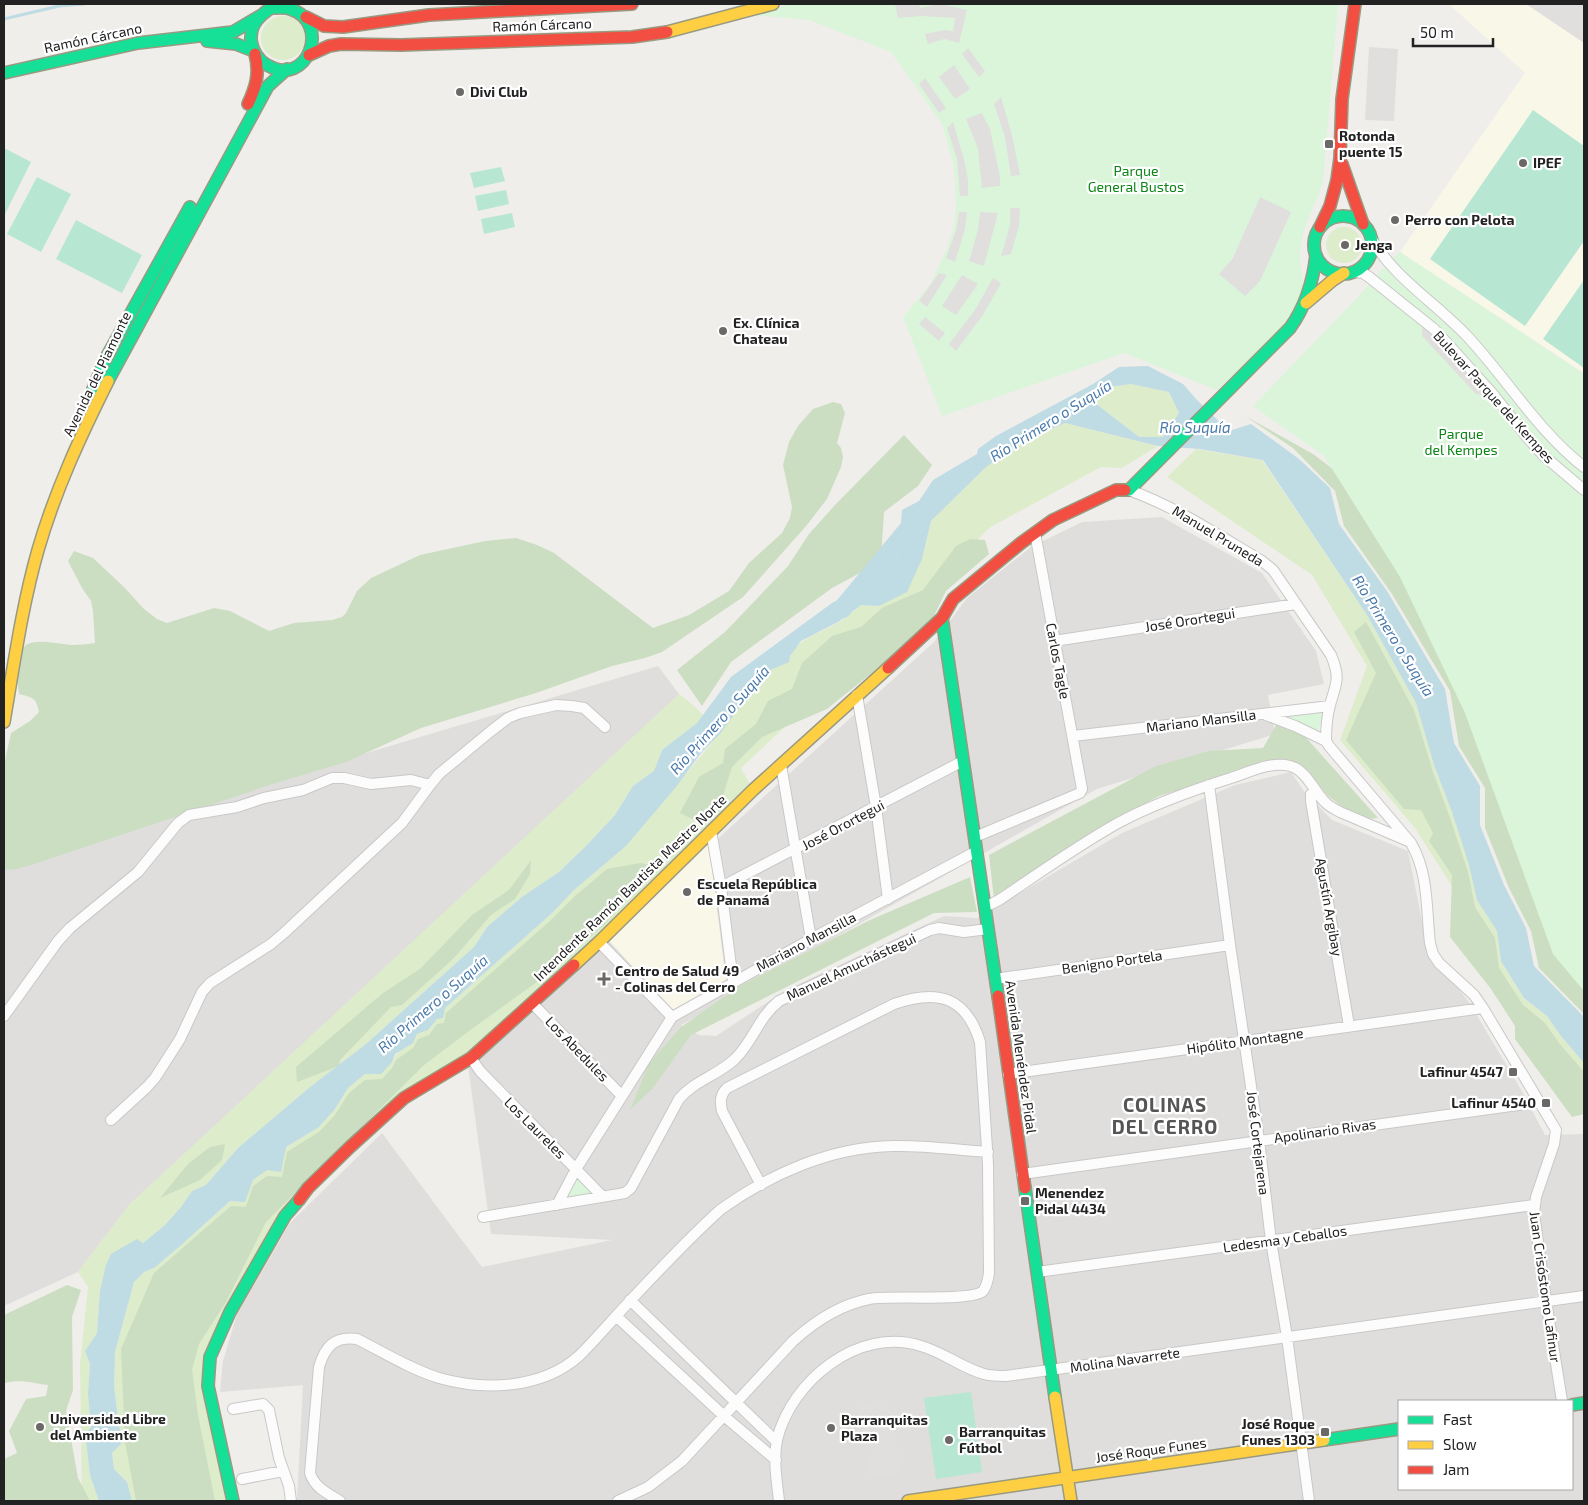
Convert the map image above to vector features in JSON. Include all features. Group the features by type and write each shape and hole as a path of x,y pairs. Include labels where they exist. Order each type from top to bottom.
{"main road":[{"name":"Ramón Cárcano","path":"304,12 319,25 332,27 369,24 408,17 469,12 604,7 632,4"},
{"name":"Ramón Cárcano","path":"309,55 328,46 341,44 401,45 632,37 677,30 773,4"},
{"path":"1129,490 1278,341 1297,319 1305,304 1310,289 1316,255 1314,241 1334,194 1340,158 1342,99 1355,5"},
{"path":"273,6 288,7 304,12 313,32 312,48 309,55 303,62 287,69 277,69 269,66 255,52 251,42 251,32 254,23 273,6"},
{"name":"Ramón Cárcano","path":"4,73 138,43 233,32 260,16"},
{"name":"Ramón Cárcano","path":"189,38 236,44 255,52"},
{"name":"Avenida del Piamonte","path":"4,663 21,578 52,483 106,358 175,232 238,124 255,89 259,67 255,52"},
{"name":"Avenida del Piamonte","path":"4,722 24,604 37,555 56,499 107,381 268,86 287,69"},
{"path":"1305,304 1333,280 1362,266 1368,258 1372,247 1371,238 1363,224 1340,158"},
{"path":"1320,227 1328,220 1341,216 1351,217 1363,224"},
{"path":"1316,255 1320,263 1327,269 1335,272 1349,272"},
{"name":"Intendente Ramón Bautista Mestre Norte","path":"233,1501 208,1386 210,1357 230,1312 285,1216 308,1188 404,1098 471,1058 599,942 710,831 857,695 920,640 942,618 953,599 1035,532 1053,520 1116,490 1129,490"},
{"name":"Avenida Menéndez Pidal","path":"942,618 1071,1501"},
{"name":"José Roque Funes","path":"908,1501 1398,1429"}],"street":[{"name":"Bulevar Parque del Kempes","path":"1371,238 1389,263 1466,336 1496,369 1551,438 1584,467"},
{"name":"Bulevar Parque del Kempes","path":"1349,272 1363,273 1369,277 1434,329 1476,374 1539,449 1584,490"},
{"name":"Manuel Pruneda","path":"1129,490 1178,511 1262,561 1273,570 1331,656 1335,665 1338,675 1337,686 1330,706 1326,740"},
{"name":"Carlos Tagle","path":"975,837 1080,793 1082,789 1035,532"},
{"name":"José Orortegui","path":"1054,641 1296,604"},
{"path":"857,695 876,807 888,898"},
{"path":"111,1120 155,1078 180,1040 202,992 210,983 284,934 402,823 439,774 491,731 508,718 520,713 556,705 584,708 605,727"},
{"name":"Mariano Mansilla","path":"1073,736 1330,706"},
{"path":"1262,714 1326,740"},
{"name":"Juan Crisóstomo Lafinur","path":"1326,740 1329,746 1411,843 1419,856 1424,871 1430,943 1433,954 1474,995 1556,1130 1556,1138 1534,1205 1534,1213 1562,1400"},
{"name":"José Orortegui","path":"721,887 796,850 964,761"},
{"path":"781,765 811,939"},
{"path":"985,907 999,900 1117,824 1142,811 1209,785 1267,766 1292,766 1300,772 1325,802 1340,812 1411,843"},
{"path":"4,1016 58,941 70,928 138,872 178,823 189,815 237,807 264,798 303,790 332,778 344,778 371,784 411,780 430,785"},
{"name":"José Cortejarena","path":"1209,785 1230,945 1259,1140 1271,1241 1287,1337 1309,1501"},
{"name":"Agustín Argibay","path":"1314,790 1311,794 1311,801 1349,1026"},
{"path":"710,831 721,887 733,982"},
{"name":"Mariano Mansilla","path":"557,1205 576,1169 672,1017 811,939 977,851"},
{"name":"Manuel Amuchástegui","path":"483,1218 625,1193 631,1188 679,1099 690,1088 718,1072 734,1060 751,1040 764,1014 779,1001 930,930 939,928 964,932 988,929"},
{"path":"599,942 672,1017"},
{"name":"Benigno Portela","path":"995,979 1230,945"},
{"path":"618,1501 648,1486 682,1461 793,1341 808,1328 836,1310 869,1299 970,1296 983,1291 988,1283 989,1273 988,1152 980,1042 969,1017 950,1002 936,996 911,998 894,1004 727,1088 721,1094 722,1111 761,1185"},
{"name":"Los Abedules","path":"532,1003 622,1096"},
{"name":"Hipólito Montagne","path":"1008,1074 1483,1008"},
{"name":"Los Laureles","path":"471,1058 480,1071 602,1196"},
{"name":"Apolinario Rivas","path":"1022,1174 1540,1102"},
{"path":"340,1501 319,1488 312,1481 310,1473 319,1366 325,1350 331,1345 346,1337 357,1339 422,1372 440,1378 486,1386 509,1385 544,1377 568,1364 579,1355 630,1300 720,1210 789,1170 814,1160 867,1148 909,1146 988,1152"},
{"name":"Ledesma y Ceballos","path":"1037,1272 1534,1205"},
{"name":"Molina Navarrete","path":"778,1501 777,1442 791,1408 811,1381 836,1360 876,1343 888,1342 921,1346 984,1374 1006,1376 1584,1296"},
{"path":"630,1300 777,1442"},
{"path":"616,1316 724,1416 776,1460"},
{"path":"233,1409 263,1404 269,1410 279,1458 289,1486 291,1501"},
{"path":"242,1479 283,1471"}],"shaded area":[{"path":"895,4 919,4 920,8 940,4 967,10 959,43 944,39 928,44 925,34 945,30 953,31 955,18 922,16 898,18"},
{"name":"IPEF","path":"1449,4 1584,4 1584,373 1400,252 1525,73"},
{"path":"1526,4 1584,4 1584,43"},
{"path":"1369,47 1398,49 1394,121 1365,120"},
{"path":"968,48 985,71 979,77 962,54"},
{"path":"954,65 970,89 955,99 939,77"},
{"path":"925,78 946,108 939,113 919,84"},
{"path":"1001,97 1012,135 1020,175 1011,176 1005,137 994,104"},
{"path":"982,113 990,129 1000,177 1000,186 982,188 978,149 966,119"},
{"path":"953,122 964,159 968,180 968,196 960,196 957,159 947,128"},
{"path":"1260,197 1291,212 1260,281 1245,296 1219,274 1233,258"},
{"path":"1010,208 1020,208 1019,226 1011,254 1001,256 1010,225"},
{"path":"959,212 967,212 965,229 955,262 946,258 956,230"},
{"path":"980,212 998,213 984,266 969,261 978,230"},
{"path":"939,273 947,275 927,307 919,301"},
{"path":"962,275 978,284 956,315 942,306"},
{"path":"993,278 1001,283 983,315 956,351 949,344 975,310"},
{"path":"925,317 945,333 939,341 919,324"},
{"path":"1422,324 1488,396 1476,394 1422,336"},
{"path":"1162,517 1262,573 1316,651 1324,684 1268,695 1275,734 1097,789 681,1025 699,1035 716,1036 786,990 944,916 977,918 1122,833 1235,785 1291,772 1303,790 1332,820 1408,851 1428,951 1469,1002 1523,1093 1545,1135 1584,1134 1584,1501 297,1501 303,1385 220,1392 223,1361 237,1314 290,1223 382,1133 482,1267 612,1240 491,1234 468,1066 934,642 967,598 1031,547 1082,522"},
{"path":"658,666 679,694 558,816 130,1204 78,1272 4,1306 4,861"},
{"name":"Escuela República de Panamá","path":"709,844 725,973 730,981 674,1011 609,941"},
{"path":"872,1400 884,1402 891,1412 899,1467 897,1473 865,1480 867,1462 873,1453 870,1435 857,1427 857,1418 862,1406"}],"green space":[{"name":"Parque General Bustos","path":"789,4 1338,4 1323,182 1306,224 1300,251 1303,288 1300,300 1294,311 1263,348 1217,390 1124,353 942,416 903,317 931,283 948,246 954,227 956,205 954,166 942,124 891,52 809,20 753,15"},
{"path":"279,16 287,16 299,22 305,38 299,54 287,60 279,60 267,54 261,42 261,34 267,22"},
{"path":"1533,110 1584,146 1584,241 1525,326 1430,259"},
{"path":"4,148 31,162 4,216"},
{"path":"501,167 505,181 474,188 470,173"},
{"path":"37,177 71,194 41,252 7,234"},
{"path":"506,190 509,204 478,211 475,196"},
{"path":"512,213 515,227 484,234 481,219"},
{"path":"76,220 142,255 122,293 56,259"},
{"path":"1344,227 1357,232 1362,245 1357,258 1344,263 1331,258 1326,245 1331,232"},
{"name":"Parque del Kempes","path":"1400,252 1584,374 1584,991 1553,954 1465,713 1400,577 1324,456 1253,406"},
{"path":"1584,280 1584,368 1543,339"},
{"path":"1131,384 1169,392 1179,413 1163,437 1139,437 1095,403 1108,387"},
{"path":"833,402 841,404 845,413 837,443 841,448 843,457 841,467 827,499 807,525 743,597 662,652 612,666 536,693 421,728 346,762 276,783 34,864 17,869 4,870 4,765 11,733 30,721 39,712 37,703 33,699 19,694 20,654 26,645 35,642 72,645 95,643 91,601 68,561 74,551 93,558 144,609 157,619 167,623 214,608 230,611 269,631 294,623 332,620 342,617 357,591 371,578 420,555 485,541 516,538 554,553 653,628 689,615 729,591 749,563 782,533 790,518 792,507 783,465 789,442 798,426 813,409"},
{"path":"1245,416 1313,454 1395,516 1584,841 1584,1014 1539,968 1531,931 1509,888 1485,828 1485,788 1459,746 1450,691 1392,594 1344,526 1335,491 1293,448"},
{"path":"1065,423 1158,446 1122,468 1101,467 989,528 904,615 741,768 753,790 471,1058 415,1090 293,1205 210,1357 233,1501 132,1501 127,1482 114,1469 112,1453 122,1443 114,1386 115,1352 134,1282 144,1272 154,1268 179,1247 230,1201 245,1201 252,1180 267,1170 286,1147 319,1127 335,1109 348,1088 365,1074 392,1062 394,1057 417,1034 428,1030 445,1008 551,914 574,890 626,846 715,739 702,718 662,750 654,771 633,786 615,815 559,872 522,897 487,927 474,947 366,1044 310,1087 238,1148 206,1185 192,1191 165,1225 143,1243 137,1239 100,1291 97,1333 85,1351 90,1364 88,1394 91,1429 85,1434 90,1475 99,1501 82,1501 80,1364 88,1287 78,1272 130,1204 679,694 700,712 719,734 766,672 788,662 791,654 802,642 839,622 861,605 879,606 922,559 931,521 986,467 1020,444"},
{"path":"904,435 932,465 918,486 884,512 881,559 832,588 731,662 702,706 677,670 725,632 788,566 809,534 835,505"},
{"path":"1196,449 1262,460 1367,615 1416,703 1434,765 1469,865 1477,900 1497,931 1501,961 1524,998 1547,1016 1584,1063 1584,1094 1517,1016 1462,902 1415,828 1340,740 1367,666 1312,575 1167,477"},
{"path":"970,539 985,540 989,554 946,591 933,618 915,638 827,709 762,737 732,767 719,808 694,820 680,813 699,777 723,763 725,749 756,724 768,701 792,689 802,663 832,636 861,627 882,608 923,590 956,546"},
{"path":"1366,622 1414,710 1433,772 1468,872 1475,907 1495,938 1499,968 1523,1005 1545,1023 1559,1043 1584,1072 1584,1114 1572,1117 1515,1039 1515,1026 1491,989 1450,937 1452,875 1429,841 1433,833 1421,810 1404,809 1346,740 1376,673 1354,632"},
{"path":"1324,710 1317,735 1275,715"},
{"path":"1279,720 1301,732 1378,818 1368,819 1345,809 1328,796 1308,772 1268,763 1159,796 1096,830 994,899 989,855 1156,766 1209,751 1263,748"},
{"path":"531,860 530,874 515,899 491,915 454,958 402,1005 391,1007 340,1060 339,1066 297,1082 296,1067 383,993 420,969 472,915 509,890"},
{"path":"640,863 656,866 604,925 541,979 424,1065 266,1222 226,1302 199,1344 192,1370 198,1415 215,1501 136,1501 125,1442 121,1349 154,1273 231,1206 246,1207 253,1186 267,1176 282,1177 287,1152 319,1132 335,1115 349,1093 365,1080 382,1079 392,1068 396,1060 413,1048 418,1039 429,1035 437,1024 444,1023 446,1013 607,869"},
{"path":"970,877 977,912 934,913 691,1035 653,1088 630,1110 649,1063 681,1027 738,987 870,920"},
{"path":"225,1144 222,1160 200,1180 160,1198 188,1164 210,1147"},
{"path":"576,1179 597,1194 562,1202"},
{"name":"Universidad Libre del Ambiente","path":"67,1285 81,1290 72,1317 73,1390 66,1411 78,1478 90,1501 4,1501 4,1459 17,1453 9,1431 26,1399 46,1396 48,1385 21,1381 4,1383 4,1315"},
{"name":"Barranquitas Fútbol","path":"971,1392 982,1472 936,1479 924,1398"}],"water":[{"name":"Río Suquía","path":"1148,366 1183,384 1229,431 1251,424 1299,459 1330,488 1339,524 1387,591 1445,689 1454,743 1480,786 1480,825 1504,885 1526,928 1534,966 1584,1017 1584,1063 1547,1016 1524,998 1501,961 1497,931 1477,900 1469,865 1434,765 1416,703 1367,615 1263,460 1200,449 1158,446 1065,423 1020,444 986,467 931,521 922,559 907,592 879,606 861,605 838,622 801,641 790,656 789,662 766,672 719,735 701,753 676,787 626,846 574,890 551,914 445,1008 443,1018 437,1019 428,1030 417,1034 413,1043 395,1054 392,1062 381,1074 365,1074 348,1088 335,1109 319,1127 286,1147 281,1172 267,1170 253,1180 245,1202 230,1201 179,1247 154,1268 144,1272 134,1282 115,1352 114,1386 122,1443 112,1453 114,1469 127,1482 132,1501 99,1501 90,1475 85,1433 91,1428 88,1394 90,1364 85,1351 97,1333 100,1291 106,1265 111,1254 137,1239 143,1243 165,1225 192,1191 206,1185 238,1148 310,1087 366,1044 474,947 487,927 522,897 559,872 615,815 633,786 654,771 662,750 697,723 731,677 832,603 859,589 898,557 902,510 919,501 933,480 977,454 978,449 996,436 1093,384 1119,367","holes":["1131,384 1169,392 1179,413 1163,437 1139,437 1095,403 1108,387"]}],"waterway":[{"path":"4,19 59,6 84,4"},
{"name":"Río Primero o Suquía","path":"842,609 915,521"}],"traffic: fast":[{"path":"271,8 290,9 303,16 310,27 312,39 310,51 303,61 294,68 281,70 267,65 258,58 252,44 251,33 255,23 262,15 276,4"},
{"path":"4,73 138,43 233,32 260,16"},
{"path":"207,41 236,44 254,51"},
{"path":"108,381 268,86 287,69"},
{"path":"93,389 106,358 190,207"},
{"path":"1343,216 1354,218 1367,229 1372,245 1370,256 1359,269 1343,274 1332,272 1319,261 1314,245 1316,234 1327,221 1343,216"},
{"path":"1125,490 1129,490 1290,328 1296,320 1308,293 1316,255"},
{"path":"942,618 998,996"},
{"path":"1025,1188 1055,1397"},
{"path":"233,1501 208,1386 210,1357 230,1312 285,1216 299,1200"},
{"path":"1573,1405 1584,1403"},
{"path":"1324,1440 1398,1429"}],"traffic: slow":[{"path":"667,32 773,4"},
{"path":"1306,303 1344,273"},
{"path":"4,722 23,614 38,550 52,506 69,464 108,381"},
{"path":"574,965 753,790 888,668"},
{"path":"1055,1397 1071,1501"},
{"path":"908,1501 1324,1440"}],"traffic: jam":[{"path":"306,17 324,26 343,27 429,15 632,4"},
{"path":"1320,227 1330,206 1337,180 1340,158 1342,99 1355,4"},
{"path":"309,55 329,46 341,44 401,45 632,37 667,32"},
{"path":"248,104 256,80 255,54"},
{"path":"1342,164 1363,224"},
{"path":"888,668 942,618 953,599 1021,543 1053,520 1116,490 1125,490"},
{"path":"299,1200 308,1188 350,1147 404,1098 471,1058 574,965"},
{"path":"998,996 1025,1188"}],"place":[{"name":"Divi Club","path":"460,92"},
{"name":"Rotonda puente 15","path":"1329,144"},
{"name":"IPEF","path":"1523,163"},
{"name":"Perro con Pelota","path":"1395,220"},
{"name":"Jenga","path":"1345,245"},
{"name":"Ex. Clínica Chateau","path":"723,331"},
{"name":"Escuela República de Panamá","path":"687,892"},
{"name":"Centro de Salud 49 - Colinas del Cerro","path":"604,979"},
{"name":"Lafinur 4547","path":"1513,1072"},
{"name":"Lafinur 4540","path":"1546,1103"},
{"name":"Menendez Pidal 4434","path":"1025,1201"},
{"name":"Universidad Libre del Ambiente","path":"40,1427"},
{"name":"Barranquitas Plaza","path":"831,1428"},
{"name":"José Roque Funes 1303","path":"1325,1432"},
{"name":"Barranquitas Fútbol","path":"949,1440"}],"district":[{"name":"COLINAS DEL CERRO","path":"1165,1116"}]}
